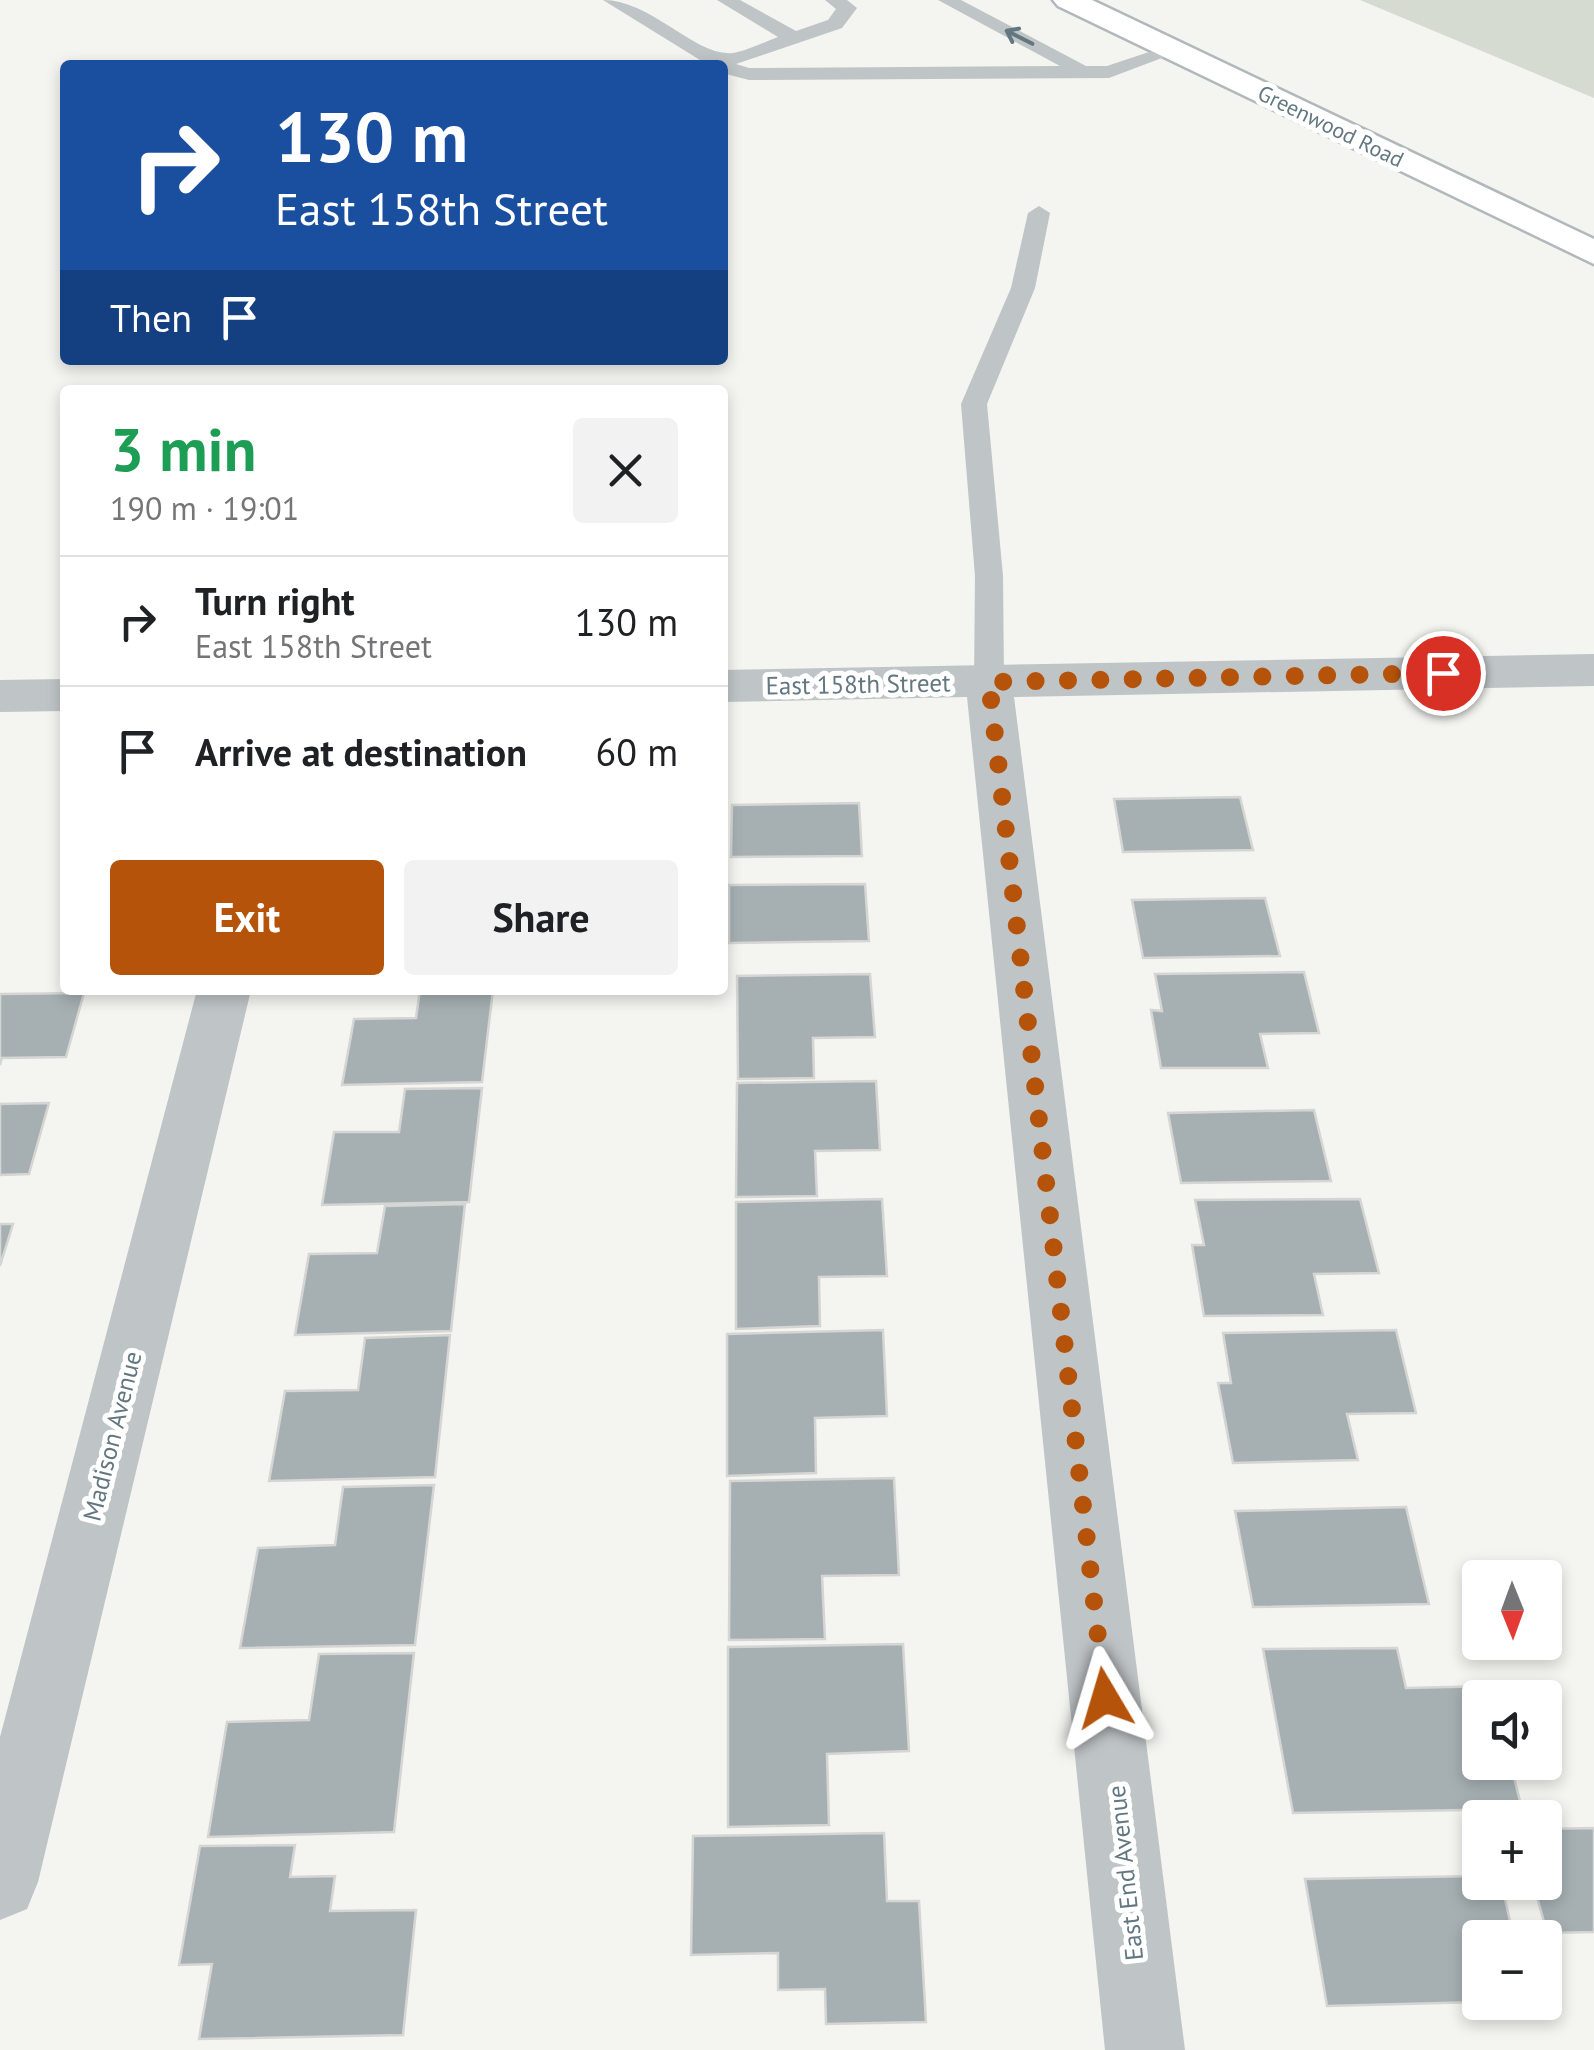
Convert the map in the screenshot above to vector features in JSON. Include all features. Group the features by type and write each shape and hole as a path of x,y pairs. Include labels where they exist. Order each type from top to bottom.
{"street":[{"name":"Greenwood Road","path":"1068,0 1594,254"},
{"name":"East 158th Street","path":"728,686 1594,670"},
{"name":"East End Avenue","path":"989,682 1145,2050"},
{"path":"0,696 60,695"},
{"name":"Madison Avenue","path":"0,1882 223,995"}],"lane":[{"path":"612,0 708,56 734,59 843,17 847,8 834,0"},
{"path":"726,0 794,38"},
{"path":"947,0 1060,59 1092,70"},
{"path":"728,69 749,74 1118,70 1173,50"},
{"path":"989,682 989,576 974,404 1023,288 1039,213"}],"shaded area":[{"path":"1360,0 1594,0 1594,98"}],"building":[{"path":"1240,797 1253,850 1123,852 1114,799"},
{"path":"859,803 862,856 731,857 732,805"},
{"path":"865,884 869,941 729,943 729,885"},
{"path":"1265,898 1280,956 1143,958 1132,900"},
{"path":"1304,972 1319,1033 1260,1034 1268,1068 1161,1068 1151,1010 1162,1011 1155,974"},
{"path":"870,974 875,1037 813,1038 814,1078 738,1079 737,976"},
{"path":"0,994 83,995 66,1057 2,1058 0,1065"},
{"path":"419,995 492,995 482,1082 342,1085 354,1019 416,1018"},
{"path":"876,1081 880,1150 815,1151 817,1196 736,1197 737,1083"},
{"path":"482,1088 469,1202 322,1205 334,1132 399,1132 405,1089"},
{"path":"49,1103 29,1174 0,1175 0,1104"},
{"path":"1314,1110 1331,1181 1181,1183 1168,1113"},
{"path":"882,1199 887,1276 819,1277 820,1326 736,1329 736,1202"},
{"path":"1360,1199 1379,1273 1314,1274 1323,1315 1204,1316 1192,1245 1204,1245 1195,1200"},
{"path":"465,1204 451,1331 295,1335 309,1254 377,1253 385,1206"},
{"path":"0,1224 13,1224 0,1266"},
{"path":"883,1330 887,1416 815,1418 816,1473 727,1476 727,1334"},
{"path":"1396,1330 1416,1413 1347,1414 1358,1460 1233,1463 1218,1383 1231,1383 1223,1333"},
{"path":"450,1335 435,1477 269,1481 285,1391 358,1390 365,1338"},
{"path":"894,1478 899,1575 822,1576 825,1639 729,1640 730,1481"},
{"path":"434,1485 415,1645 240,1648 258,1548 335,1545 343,1487"},
{"path":"1406,1507 1429,1604 1253,1607 1235,1511"},
{"path":"903,1644 909,1751 827,1754 829,1825 728,1827 728,1647"},
{"path":"1397,1648 1406,1688 1462,1687 1462,1780 1515,1780 1520,1800 1462,1800 1462,1810 1293,1813 1263,1649"},
{"path":"414,1653 394,1832 208,1837 227,1722 309,1720 319,1654"},
{"path":"1594,1828 1594,1932 1562,1933 1562,1920 1543,1920 1538,1900 1562,1900 1562,1829"},
{"path":"884,1833 887,1901 919,1901 926,2022 826,2024 825,1989 778,1990 778,1953 691,1955 693,1836"},
{"path":"295,1845 290,1877 335,1876 330,1911 416,1910 403,2035 199,2039 212,1964 179,1965 200,1846"},
{"path":"1462,1876 1462,1900 1505,1900 1510,1920 1462,1920 1462,2002 1327,2006 1305,1879"}],"route":[{"path":"1105,1698 989,682 1443,673"}]}
